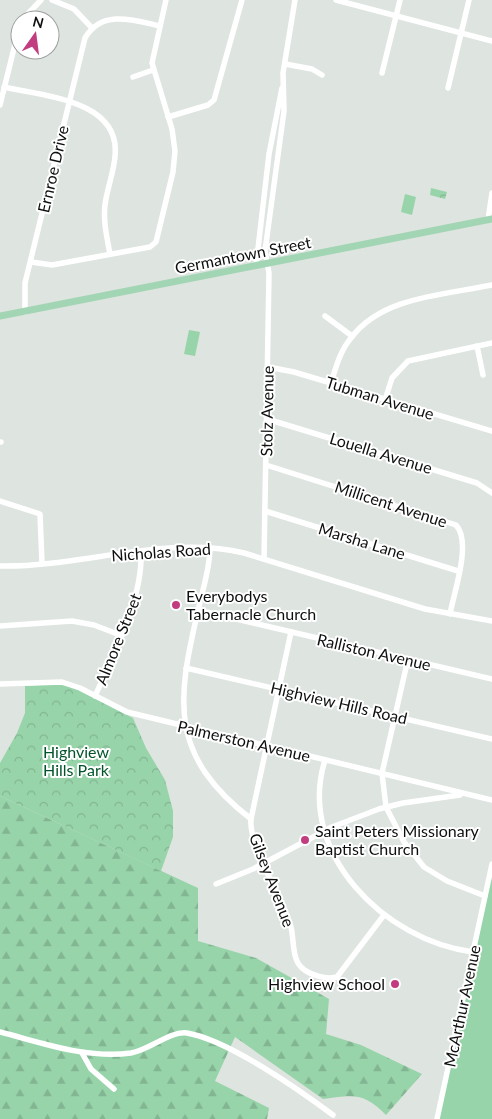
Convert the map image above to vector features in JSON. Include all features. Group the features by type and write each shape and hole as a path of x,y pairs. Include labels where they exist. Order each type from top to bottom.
{"main road":[{"name":"Germantown Street","path":"0,316 490,220"}],"street":[{"path":"32,10 41,0"},
{"path":"52,0 74,10 92,28 106,21 119,18 160,26"},
{"path":"30,262 52,265 155,244 175,160 174,140 153,70 153,56 166,0"},
{"path":"168,117 208,105 214,100 242,0"},
{"path":"256,266 269,154 295,0"},
{"path":"336,0 492,41"},
{"path":"382,73 400,0"},
{"path":"448,88 469,0"},
{"name":"Ernroe Drive","path":"25,312 24,290 30,262 85,38 92,28"},
{"path":"0,105 11,60"},
{"path":"285,64 312,69 322,75"},
{"path":"133,77 153,70"},
{"name":"Stolz Avenue","path":"264,559 268,368 268,264 265,251 284,112 282,86"},
{"path":"4,87 69,102 97,113 108,126 114,140 115,157 104,207 110,254"},
{"path":"490,220 492,193"},
{"path":"330,383 340,355 352,336 370,319 391,307 492,286"},
{"path":"325,316 352,336"},
{"path":"385,400 392,378 408,361 492,343"},
{"path":"477,346 483,375"},
{"name":"Tubman Avenue","path":"268,368 294,372 492,431"},
{"name":"Louella Avenue","path":"267,419 477,483 492,493"},
{"name":"Millicent Avenue","path":"266,465 451,522 460,529 464,540 450,614"},
{"path":"0,501 40,514 42,563"},
{"name":"Marsha Lane","path":"265,512 458,571"},
{"name":"Nicholas Road","path":"0,566 141,552 210,548 237,551 416,606 492,621"},
{"name":"Gilsey Avenue","path":"210,548 183,692 185,726 197,762 251,819 252,830 264,863 288,918 299,964 309,973 328,978 335,978 340,975 384,915"},
{"name":"Almore Street","path":"95,696 138,591 141,552"},
{"name":"Ralliston Avenue","path":"198,610 492,679"},
{"path":"0,626 72,621 99,626 120,635"},
{"path":"251,819 291,632"},
{"path":"408,659 382,773 386,807 404,842 424,867 447,881 485,896"},
{"name":"Highview Hills Road","path":"186,668 492,739"},
{"name":"Palmerston Avenue","path":"0,684 54,681 70,684 127,712 382,773 462,795 492,800"},
{"path":"326,760 318,796 324,830 339,862 351,881 384,915 430,942 473,952"},
{"path":"216,884 264,863 324,830 386,807 462,795"},
{"name":"McArthur Avenue","path":"437,1119 492,864"},
{"path":"0,1032 82,1052 133,1053 148,1048 174,1034 193,1035 248,1059 333,1115"},
{"path":"82,1052 91,1069 114,1089"}],"green space":[{"path":"431,188 447,192 445,199 430,195"},
{"path":"405,194 416,197 412,215 401,212"},
{"path":"189,330 200,332 195,356 184,354"},
{"name":"Highview Hills Park","path":"58,684 78,689 133,718 146,748 165,780 173,811 173,837 161,871 0,796 0,763 17,733 25,713 25,686"},
{"path":"0,796 198,888 198,941 256,958 329,999 326,1034 361,1045 422,1074 386,1115 371,1102 358,1097 323,1099 235,1037 215,1081 269,1108 267,1119 0,1119"},
{"path":"492,864 492,1119 437,1119"}],"place":[{"name":"Everybodys Tabernacle Church","path":"176,605"},
{"name":"Saint Peters Missionary Baptist Church","path":"305,840"},
{"name":"Highview School","path":"395,984"}]}
